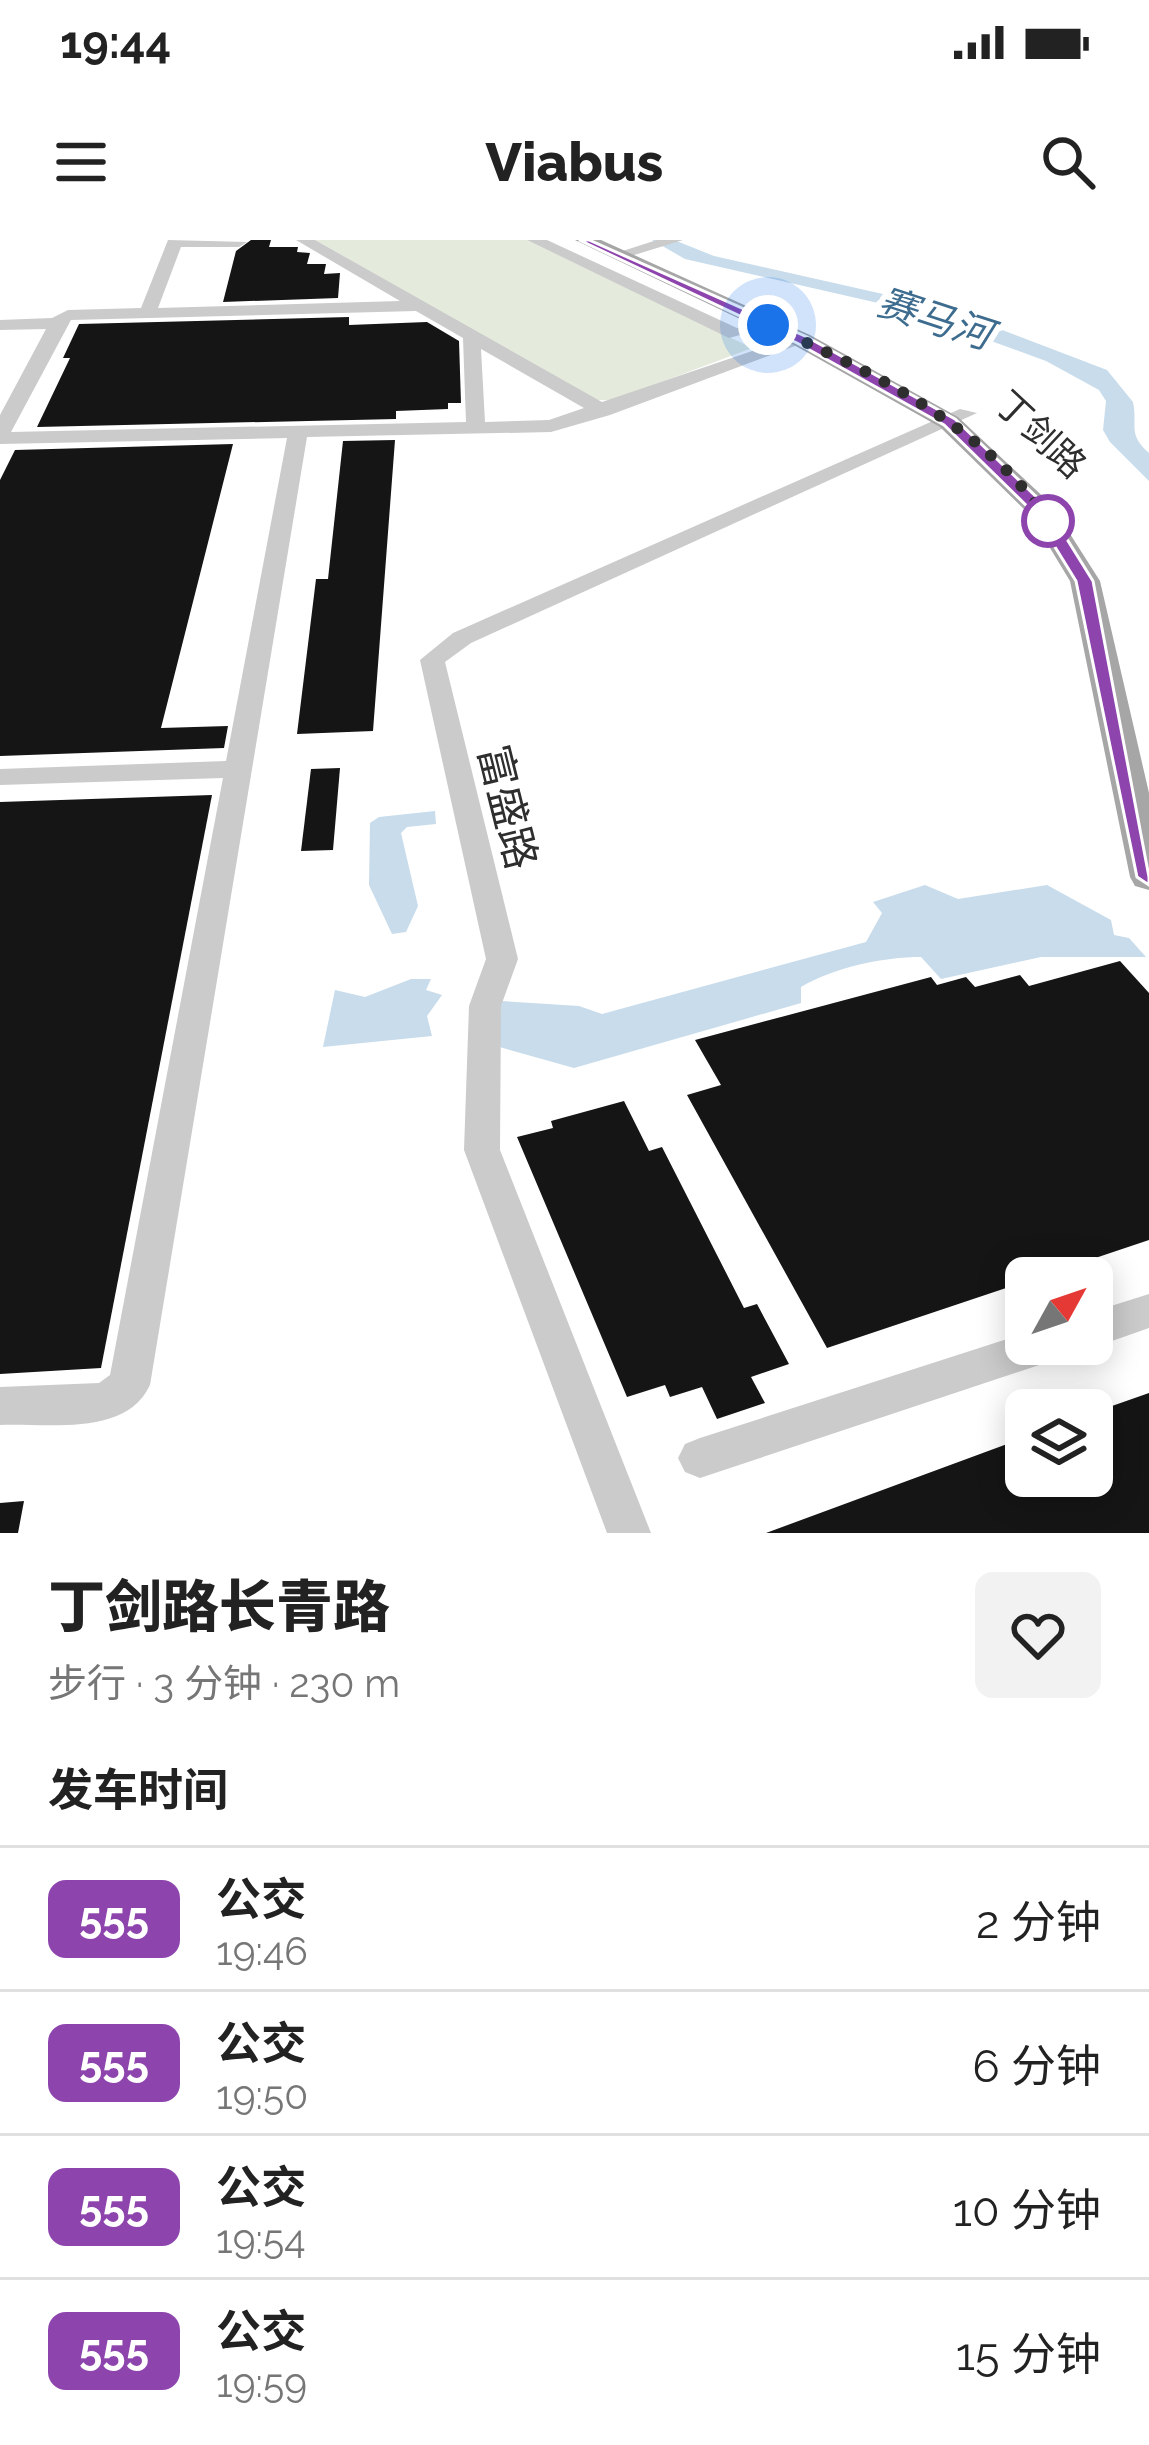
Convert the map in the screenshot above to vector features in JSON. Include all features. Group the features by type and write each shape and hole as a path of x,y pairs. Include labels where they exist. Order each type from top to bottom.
{"main road":[{"name":"丁剑路","path":"585,240 623,249 933,392 1041,510 1084,581 1149,877"},
{"name":"丁剑路","path":"623,249 958,417 1065,504 1110,575 1149,750"}],"street":[{"path":"304,240 603,411"},
{"path":"535,240 735,334 768,325"},
{"path":"623,249 675,240"},
{"path":"148,312 175,241 239,242"},
{"path":"418,306 68,315 58,323 0,436 551,426 802,340"},
{"path":"0,325 58,323"},
{"path":"472,336 476,427"},
{"name":"富盛路","path":"628,1533 482,1150 484,1006 502,958 432,660 462,638 958,417"},
{"path":"0,1406 107,1402 129,1385 298,431"},
{"path":"0,777 238,769"},
{"path":"1113,1323 1149,1311"},
{"path":"700,1458 1005,1358"}],"green space":[{"path":"315,240 527,240 752,348 614,400 595,400"}],"water":[{"name":"赛马河","path":"652,240 674,240 714,256 945,308 1107,370 1133,402 1136,435 1149,453 1149,481 1103,430 1106,401 1099,390 1046,361 900,308 685,259"},
{"path":"435,811 436,824 407,827 401,833 418,906 406,932 392,934 369,885 370,823 379,817"},
{"path":"925,885 958,899 1047,885 1111,920 1114,935 1129,938 1146,957 1041,957 941,979 921,957 891,959 814,980 801,987 801,1003 574,1068 496,1046 501,1001 579,1006 602,1014 866,942 882,913 873,902"},
{"path":"411,979 431,979 426,990 442,995 427,1016 432,1036 323,1047 335,990 365,997"}],"building":[{"path":"251,240 271,240 269,247 298,247 297,252 310,253 307,264 326,264 324,274 340,273 338,298 223,302 236,251"},
{"path":"349,317 349,325 427,322 459,341 461,403 448,403 448,409 396,411 396,419 37,427 70,358 63,358 79,324"},
{"path":"395,440 373,731 297,734 316,579 328,579 343,441"},
{"path":"233,444 161,728 228,726 224,748 0,756 0,480 15,450"},
{"path":"340,768 333,850 301,851 311,769"},
{"path":"212,795 101,1368 0,1374 0,802"},
{"path":"1120,961 1149,993 1149,1240 1098,1257 1005,1257 1005,1288 827,1348 687,1095 721,1085 695,1040 931,977 937,985 966,977 975,987 1020,975 1029,986"},
{"path":"624,1101 649,1151 662,1147 744,1308 757,1304 789,1364 751,1377 765,1403 717,1419 702,1387 670,1397 665,1385 627,1397 517,1137 553,1128 551,1121"},
{"path":"1149,1393 1149,1533 766,1533 1005,1445 1005,1497 1113,1497 1113,1406"},
{"path":"24,1501 18,1533 0,1533 0,1503"}],"bus line":[{"name":"555","path":"585,240 802,340 950,422 980,446 1041,510 1084,581 1149,877"}],"route":[{"path":"768,325 950,422 980,446 1048,521"}]}
